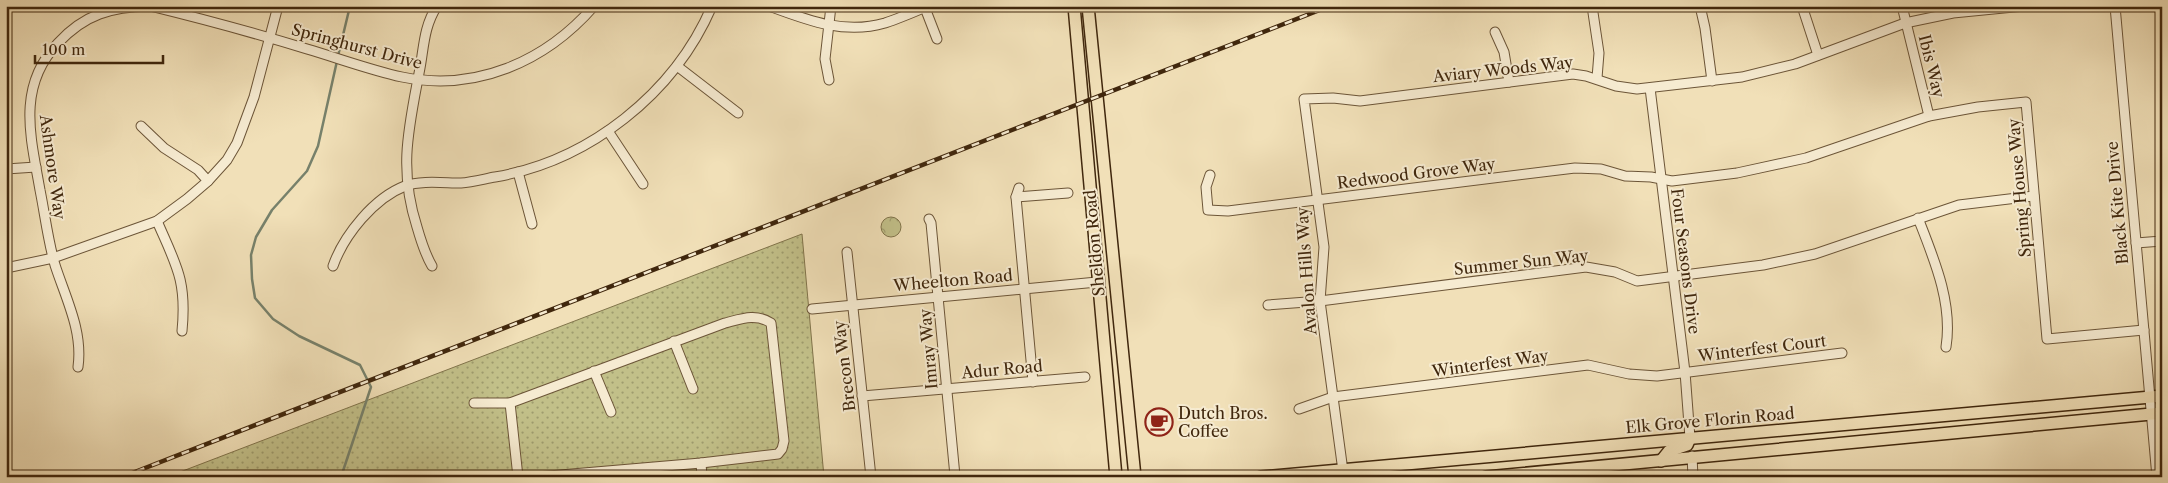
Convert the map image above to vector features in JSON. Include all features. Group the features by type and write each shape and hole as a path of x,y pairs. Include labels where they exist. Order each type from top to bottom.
{"main road":[{"name":"Sheldon Road","path":"1074,6 1097,282 1116,477"},
{"name":"Sheldon Road","path":"1088,6 1118,324 1135,477"},
{"path":"1095,250 1107,276 1112,315 1118,324"},
{"name":"Elk Grove Florin Road","path":"1261,477 2162,396"},
{"name":"Elk Grove Florin Road","path":"1486,477 2156,413"},
{"path":"1692,456 1698,449 1709,447 1781,441 1799,428"},
{"path":"1661,461 1669,451 1687,445 1690,438"}],"street":[{"name":"Ashmore Way","path":"78,367 78,336 53,258 28,122 34,84 52,50 66,34 93,15 128,6 150,6 269,39"},
{"path":"6,268 53,258 156,221 182,203 208,181 227,160 237,143 254,97 278,6"},
{"path":"432,266 420,240 407,186 406,151 424,37 432,14 437,6"},
{"name":"Springhurst Drive","path":"269,39 324,53 402,77 437,81 494,73 514,67 558,41 574,28 594,6"},
{"path":"333,266 341,247 367,214 381,200 407,186 464,183 518,172 569,153 608,131 649,98 677,66 697,37 712,6"},
{"path":"769,6 828,26 852,28 874,25 927,7 936,39"},
{"path":"829,80 825,59 831,6"},
{"path":"1592,6 1599,53 1597,78"},
{"path":"1700,6 1712,81"},
{"path":"1802,6 1818,55"},
{"name":"Ibis Way","path":"1902,6 1929,116"},
{"name":"Aviary Woods Way","path":"1304,99 1333,98 1360,101 1573,74 1597,78 1626,88 1650,88 1712,81 1769,71 1905,23 1995,7 2024,6"},
{"name":"Black Kite Drive","path":"2115,6 2150,397 2156,413 2157,477"},
{"path":"1495,32 1504,52 1509,82"},
{"path":"677,66 738,113"},
{"name":"Four Seasons Drive","path":"1650,88 1685,372 1690,438"},
{"name":"Avalon Hills Way","path":"1304,99 1324,247 1320,301 1343,471"},
{"name":"Spring House Way","path":"1661,179 1672,181 1772,167 1815,156 1898,125 1929,116 1978,107 2026,102 2047,339 2144,330"},
{"path":"141,126 164,148 198,170 208,181"},
{"path":"608,131 643,184"},
{"path":"6,169 36,167"},
{"name":"Redwood Grove Way","path":"1210,176 1206,187 1208,210 1228,211 1588,167 1625,176 1661,179"},
{"path":"518,172 532,224"},
{"path":"1033,382 1024,289 1018,193 1068,193"},
{"name":"Summer Sun Way","path":"1268,305 1320,301 1586,266 1615,272 1637,281 1763,266 1815,254 1959,205 1984,200 2034,196"},
{"path":"1918,218 1934,259 1942,291 1947,319 1946,347"},
{"name":"Imray Way","path":"929,219 931,223 955,476"},
{"path":"156,221 181,278 184,310 182,331"},
{"path":"2136,243 2162,241"},
{"name":"Brecon Way","path":"847,252 870,477"},
{"name":"Wheelton Road","path":"812,309 1097,282"},
{"path":"474,403 510,403 725,323 753,317 763,318 771,323 774,333 784,441 782,449 772,456 537,477"},
{"path":"674,341 693,389"},
{"name":"Winterfest Court","path":"1685,372 1842,353"},
{"name":"Winterfest Way","path":"1299,409 1333,397 1588,365 1629,374 1657,376 1685,372"},
{"path":"594,371 611,412"},
{"name":"Adur Road","path":"862,396 1085,377"},
{"path":"510,403 518,477"},
{"path":"1692,456 1693,477"},
{"path":"701,463 702,477"}],"green space":[{"path":"891,217 898,220 901,227 898,234 891,237 884,234 881,227 884,220"},
{"path":"802,234 824,477 167,477"}],"waterway":[{"path":"338,56 350,6"},
{"path":"337,61 318,146 307,171 272,210 256,237 251,255 255,298 273,319 299,336 360,365 371,387 341,477"}],"railway":[{"path":"122,477 1330,6"}],"place":[{"name":"Dutch Bros. Coffee","path":"1159,422"}]}
